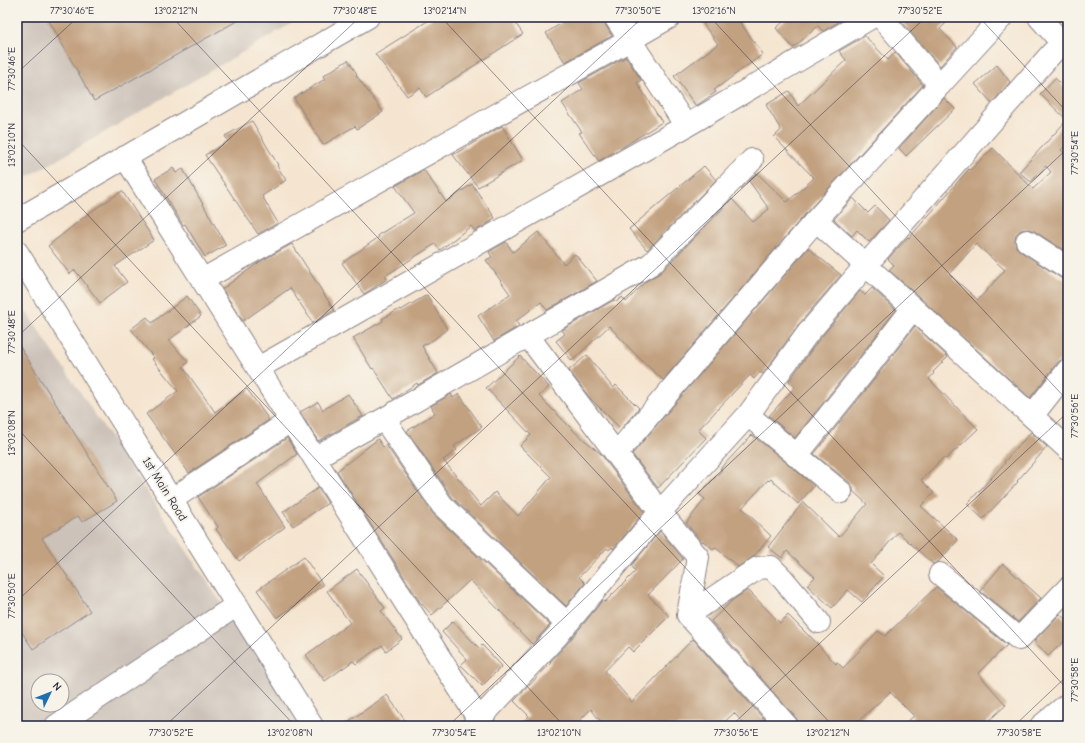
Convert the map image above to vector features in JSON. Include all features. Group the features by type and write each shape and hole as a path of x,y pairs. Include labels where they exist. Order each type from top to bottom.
{"street":[{"path":"17,220 368,17"},
{"path":"615,17 686,126"},
{"path":"202,280 670,17"},
{"path":"258,368 686,126 872,17"},
{"path":"881,17 940,85"},
{"path":"616,454 816,220 1002,17"},
{"path":"125,157 314,458 476,723 557,636 660,512 748,415 808,333 1052,53 1065,41 1039,17"},
{"path":"314,458 651,264 752,160"},
{"path":"816,220 1068,449"},
{"path":"1027,241 1068,268"},
{"name":"1st Main Road","path":"17,252 312,726"},
{"path":"796,456 860,377 913,308"},
{"path":"528,336 660,512 698,558 688,615"},
{"path":"1032,416 1068,370"},
{"path":"748,415 841,492"},
{"path":"384,419 442,505 567,624"},
{"path":"171,500 290,420"},
{"path":"688,615 758,568 771,567 819,622"},
{"path":"940,574 1019,639 1068,588"},
{"path":"56,726 237,605"},
{"path":"688,615 787,726"},
{"path":"1041,726 1068,704"}],"shaded area":[{"path":"17,17 303,17 17,183"},
{"path":"17,298 304,726 17,726"}],"building":[{"path":"47,17 244,17 94,101"},
{"path":"434,17 511,17 523,34 426,97 420,88 407,96 375,54"},
{"path":"571,17 601,17 612,36 565,62 546,33"},
{"path":"713,17 736,17 763,54 714,90 716,92 696,106 674,76 718,44 703,24"},
{"path":"789,17 847,17 823,31 818,26 793,48 776,28"},
{"path":"898,17 952,17 940,29 957,47 940,66"},
{"path":"865,36 888,60 895,52 923,85 807,212 663,380 638,357 609,326 572,361 556,341 565,334 562,330 614,300 616,302 622,297 626,302 646,281 660,273 732,199 753,222 769,209 749,181 757,173 787,202 814,178 774,137 781,130 766,105 789,91 798,106 846,60 839,51"},
{"path":"626,57 641,80 637,83 662,122 599,161 579,133 582,132 562,103 583,89 579,83"},
{"path":"348,60 357,74 356,75 383,112 357,129 355,126 323,145 294,98 325,79 323,76"},
{"path":"997,65 1010,82 992,103 975,84"},
{"path":"1055,78 1068,91 1068,143 1061,150 1068,157 1068,253 1034,231 1028,229 1021,230 1016,234 1015,241 1016,247 1020,251 1061,278 1068,280 1068,358 1058,362 1030,398 889,270 894,265 888,259 908,237 909,238 969,169 970,170 993,148 1033,189 1051,172 1046,166 1031,182 1019,172 1067,120 1040,94","holes":["976,244 1005,270 978,300 949,274"]},
{"path":"944,98 955,109 906,156 899,148"},
{"path":"252,121 286,180 262,196 278,223 258,234 205,155 228,141 225,136"},
{"path":"502,126 523,160 478,187 453,155"},
{"path":"704,166 716,180 647,250 629,229"},
{"path":"173,168 176,173 183,169 226,245 205,257 185,224 183,225 155,179"},
{"path":"424,170 446,202 472,184 495,218 475,231 471,226 440,250 435,244 385,276 387,279 364,294 342,263 379,237 378,235 414,213 395,186"},
{"path":"122,191 154,240 115,266 127,282 100,303 75,270 70,274 48,246 89,213"},
{"path":"853,198 868,213 875,206 889,220 869,242 857,230 852,236 834,219"},
{"path":"538,232 564,264 575,254 597,281 547,310 541,302 516,321 519,326 494,341 478,316 510,294 486,260 492,257 489,252 506,242 513,252"},
{"path":"292,244 334,310 313,323 290,288 243,321 222,289 261,261"},
{"path":"808,248 841,275 798,325 763,374 760,372 754,379 750,375 698,430 706,438 658,488 632,454"},
{"path":"872,288 896,310 795,438 769,416 795,387 789,381 818,341 860,291 865,295"},
{"path":"427,295 447,329 433,340 422,346 438,373 418,385 417,383 393,399 353,338 383,321 382,319"},
{"path":"187,296 201,316 169,340 188,362 183,367 215,412 247,389 269,420 189,473 146,414 178,391 152,359 154,358 131,329 147,317 152,323"},
{"path":"915,326 948,357 933,372 934,373 929,379 978,429 946,459 944,457 921,480 934,493 921,506 958,540 938,562 933,564 898,532 871,564 884,576 862,602 848,590 832,608 807,585 815,577 787,551 782,558 768,547 803,502 839,537 867,504 853,491 853,487 849,482 814,454 870,385"},
{"path":"17,342 117,501 82,522 78,516 42,538 90,611 33,649 17,625"},
{"path":"587,355 613,388 616,385 639,408 621,429 590,398 569,370"},
{"path":"520,356 549,387 539,396 575,432 600,453 644,512 613,549 612,547 609,550 607,548 579,577 585,583 566,606 452,497 407,431 435,413 431,406 451,394 453,398 459,394 482,427 454,446 457,450 443,460 481,506 495,492 518,516 551,477 520,446 531,435 486,388"},
{"path":"348,394 363,416 318,441 300,412 318,402 323,410"},
{"path":"1031,432 1047,447 1017,481 1018,482 983,519 967,504"},
{"path":"752,435 814,486 798,504 771,479 769,481 768,480 742,508 771,536 753,557 738,567 715,547 713,549 703,541 702,542 686,523 705,499 699,494"},
{"path":"287,438 297,454 257,484 285,527 239,561 216,529 218,527 198,497"},
{"path":"378,439 383,447 386,445 433,514 550,625 532,644 470,580 432,615 420,602 337,471"},
{"path":"318,488 328,503 293,526 283,512"},
{"path":"660,531 683,559 648,595 669,616 633,652 628,647 605,671 632,702 693,639 768,724 766,726 746,726 734,713 720,726 604,726 591,709 574,726 519,726 529,716 514,701 551,663 550,662 567,644 603,600 605,602 636,571 631,566"},
{"path":"304,557 323,585 277,618 257,590"},
{"path":"1003,564 1041,598 1018,622 980,591"},
{"path":"357,569 385,608 381,611 402,639 386,651 382,645 356,664 353,661 325,681 306,655 350,623 327,591"},
{"path":"936,587 1007,645 978,673 1006,705 983,726 902,726 914,716 890,692 853,726 802,726 711,621 734,599 748,590 780,623 788,615 836,664 837,662 843,668 878,631 885,636"},
{"path":"1060,614 1068,622 1068,638 1048,656 1034,641"},
{"path":"453,621 479,648 482,645 502,666 482,686 461,665 467,659 442,632"},
{"path":"387,695 409,726 342,726"}]}
